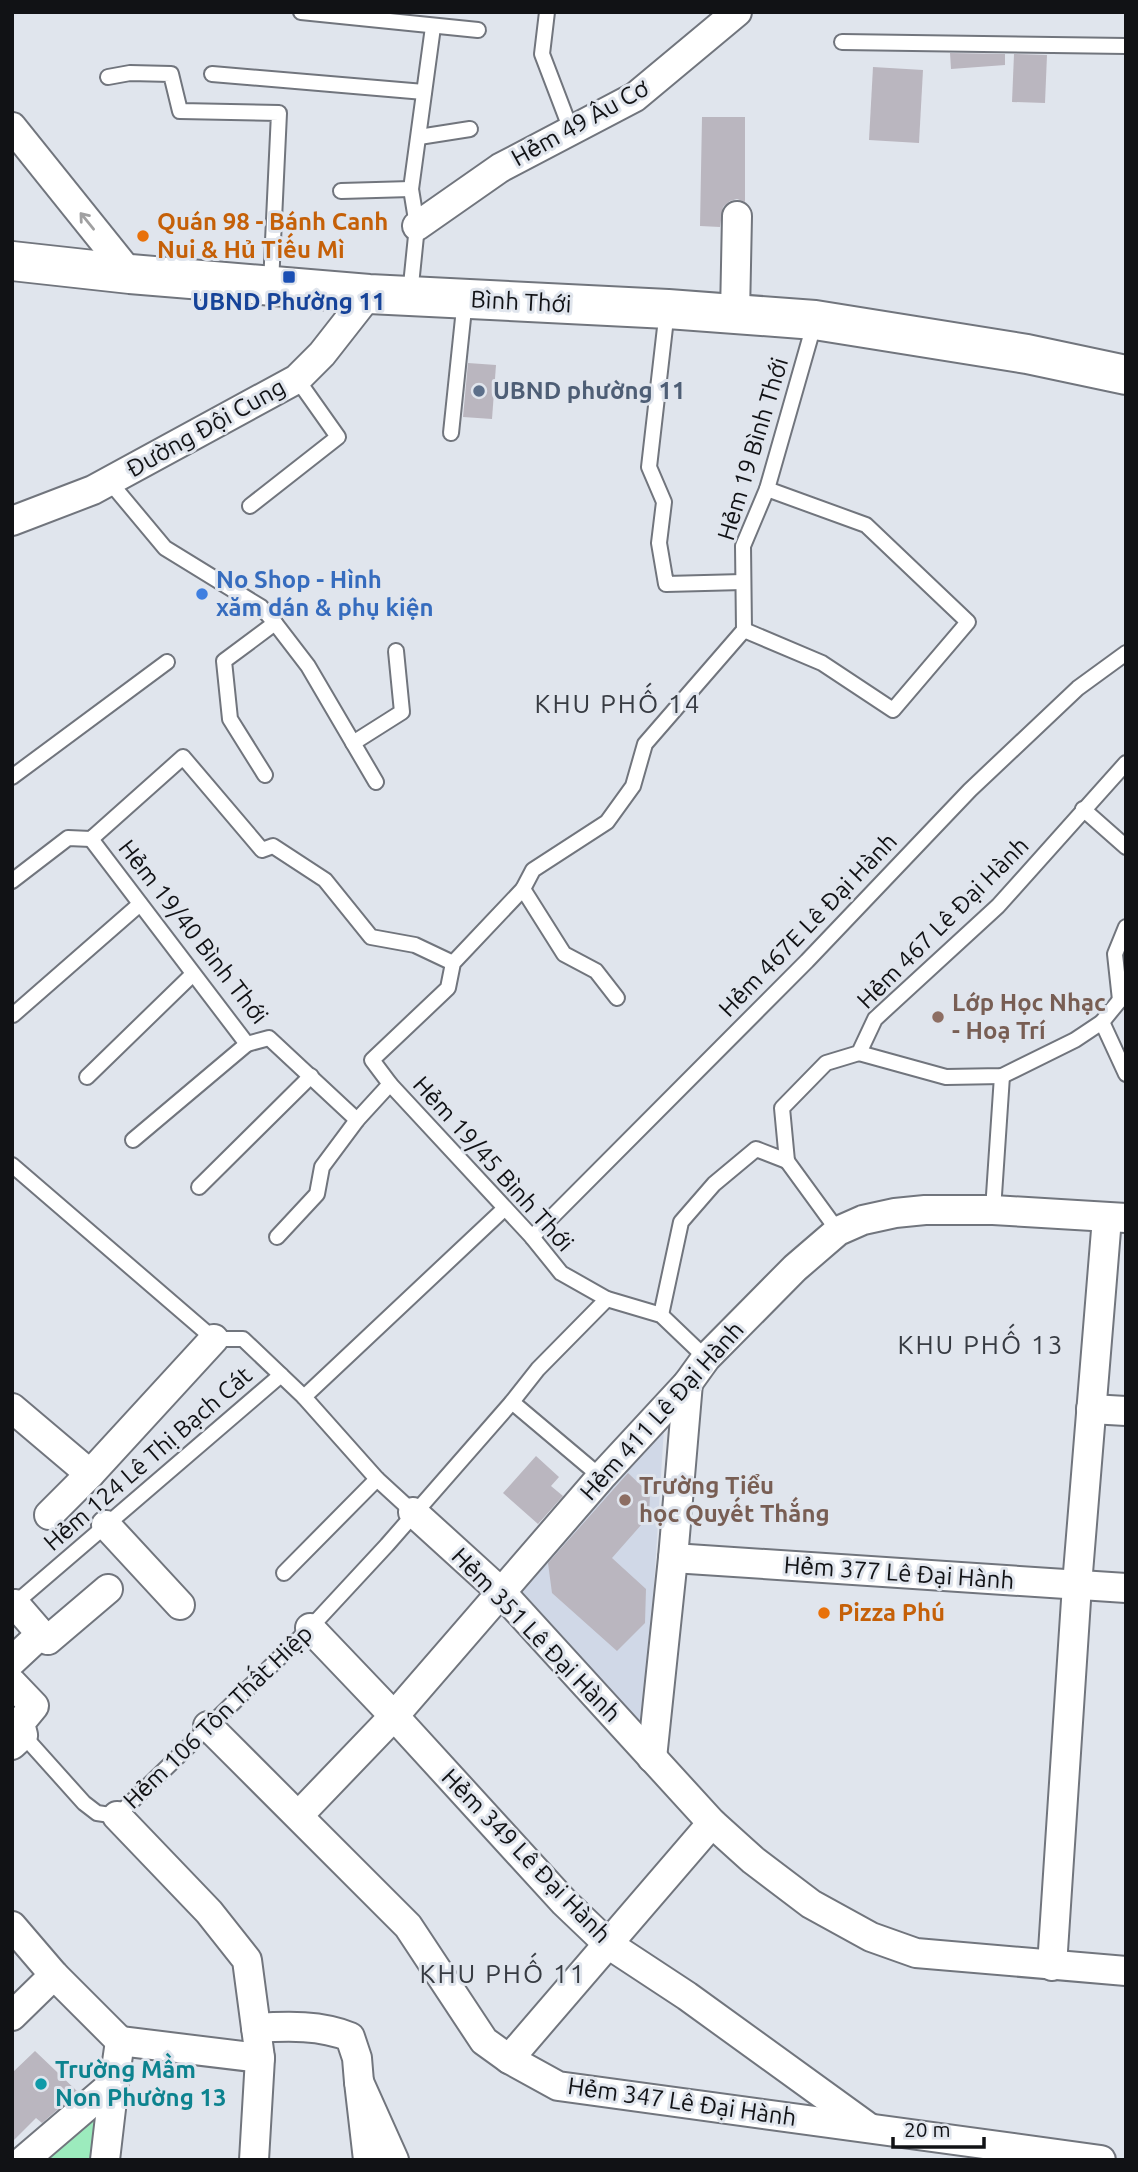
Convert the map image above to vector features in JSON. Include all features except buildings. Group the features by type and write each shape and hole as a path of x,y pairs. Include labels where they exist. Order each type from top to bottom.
{"main road":[{"name":"Bình Thới","path":"12,261 369,294 668,309 815,320 1027,354 1126,374"},
{"name":"Bình Thới","path":"1027,354 1126,346"}],"street":[{"name":"Hẻm 49 Âu Cơ","path":"417,226 499,168 635,97 737,12"},
{"path":"12,127 130,274"},
{"path":"736,314 737,216"},
{"name":"Đường Đội Cung","path":"12,521 93,490 297,379 322,354 369,294"},
{"name":"Hẻm 411 Lê Đại Hành","path":"299,1815 394,1716 601,1477 688,1384 706,1357 816,1247 838,1231 863,1220 925,1210 993,1210 1116,1218"},
{"path":"1052,1966 1091,1409 1116,1218"},
{"path":"49,1515 90,1475 214,1339"},
{"path":"652,1758 688,1384"},
{"path":"12,1408 90,1475"},
{"path":"1091,1409 1126,1411"},
{"name":"Hẻm 351 Lê Đại Hành","path":"413,1512 502,1593 712,1823 791,1890 831,1916 871,1937 916,1953 1126,1971"},
{"path":"106,1525 180,1605"},
{"name":"Hẻm 377 Lê Đại Hành","path":"673,1558 1126,1588"},
{"path":"13,1605 48,1640 108,1589"},
{"name":"Hẻm 349 Lê Đại Hành","path":"310,1628 564,1902 608,1944 687,1996 870,2129"},
{"path":"12,1661 41,1634"},
{"path":"12,1683 34,1706 20,1723 18,1740"},
{"name":"Hẻm 347 Lê Đại Hành","path":"208,1726 408,1926 484,2041 509,2059 558,2085 1101,2160"},
{"name":"Hẻm 106 Tôn Thất Hiệp","path":"117,1816 209,1912 247,1960 260,2059 254,2160"},
{"path":"509,2059 712,1823"},
{"path":"12,1926 54,1975 120,2041 260,2059"},
{"path":"12,2016 54,1975"},
{"path":"256,2028 282,2026 333,2030 350,2037 357,2058 368,2160"},
{"path":"105,2160 120,2041"},
{"path":"359,2082 394,2160"},
{"path":"24,2160 114,2083"}],"lane":[{"path":"301,12 478,30"},
{"path":"547,12 542,54 571,130"},
{"path":"410,296 417,226 411,189 433,27"},
{"path":"842,42 1126,46"},
{"path":"108,77 130,73 171,74 180,111 279,113 271,286"},
{"path":"212,74 424,92"},
{"path":"419,138 470,129"},
{"path":"341,191 411,189"},
{"path":"452,433 465,299"},
{"path":"668,309 649,467 664,502 659,543 666,584 743,582"},
{"name":"Hẻm 19 Bình Thới","path":"744,630 743,546 767,489 815,320"},
{"path":"250,506 338,437 297,379"},
{"path":"109,481 165,548 261,607 308,666 376,782"},
{"path":"277,1237 317,1194 322,1167 357,1120 390,1084 372,1060 448,988 453,963 523,889 533,870 607,822 632,786 645,744 744,630 822,663 893,710 968,622 866,525 767,489"},
{"path":"265,775 230,719 224,662 275,623"},
{"path":"353,743 402,712 396,651"},
{"name":"Hẻm 467E Lê Đại Hành","path":"533,1237 807,961 970,790 1078,688 1126,653"},
{"path":"12,777 167,662"},
{"path":"12,881 68,838 91,839 183,757 262,850 272,846 325,880 371,937 415,945 453,963"},
{"name":"Hẻm 467 Lê Đại Hành","path":"859,1053 875,1019 998,906 1126,763"},
{"path":"1083,809 1126,847"},
{"name":"Hẻm 19/40 Bình Thới","path":"91,839 247,1044 269,1038 357,1120"},
{"path":"523,889 564,954 596,971 617,999"},
{"path":"13,1014 141,904"},
{"path":"786,1161 782,1108 826,1063 859,1053 946,1077 1002,1076 1075,1040 1102,1022 1123,1000 1115,954 1126,927"},
{"path":"87,1077 193,974"},
{"path":"1102,1022 1126,1074"},
{"path":"133,1140 247,1044"},
{"path":"199,1187 311,1076"},
{"path":"993,1210 1002,1076"},
{"name":"Hẻm 19/45 Bình Thới","path":"390,1084 533,1237 561,1273 607,1299 661,1315 706,1357"},
{"path":"661,1315 681,1222 714,1184 756,1149 786,1161 838,1231"},
{"path":"12,1166 214,1339"},
{"path":"304,1397 504,1209"},
{"name":"Hẻm 106 Tôn Thất Hiệp","path":"117,1816 310,1628 387,1545 538,1369 607,1299"},
{"name":"Hẻm 351 Lê Đại Hành","path":"214,1339 243,1339 304,1397 377,1479 413,1512"},
{"name":"Hẻm 124 Lê Thị Bạch Cát","path":"13,1605 281,1375"},
{"path":"512,1402 601,1477"},
{"path":"284,1573 377,1479"},
{"path":"18,1740 97,1813 117,1816"}],"shaded area":[{"name":"Trường Tiểu học Quyết Thắng","path":"665,1413 645,1727 515,1587"}],"green space":[{"path":"103,2105 96,2160 38,2160"}],"place":[{"name":"Quán 98 - Bánh Canh Nui & Hủ Tiếu Mì","path":"143,236"},
{"name":"UBND Phường 11","path":"289,277"},
{"name":"UBND phường 11","path":"479,391"},
{"name":"No Shop - Hình xăm dán & phụ kiện","path":"202,594"},
{"name":"Lớp Học Nhạc - Hoạ Trí","path":"938,1017"},
{"name":"Trường Tiểu học Quyết Thắng","path":"625,1500"},
{"name":"Pizza Phú","path":"824,1613"},
{"name":"Trường Mầm Non Phường 13","path":"41,2084"}],"district":[{"name":"KHU PHỐ 14","path":"618,704"},
{"name":"KHU PHỐ 13","path":"981,1345"},
{"name":"KHU PHỐ 11","path":"503,1974"}]}
